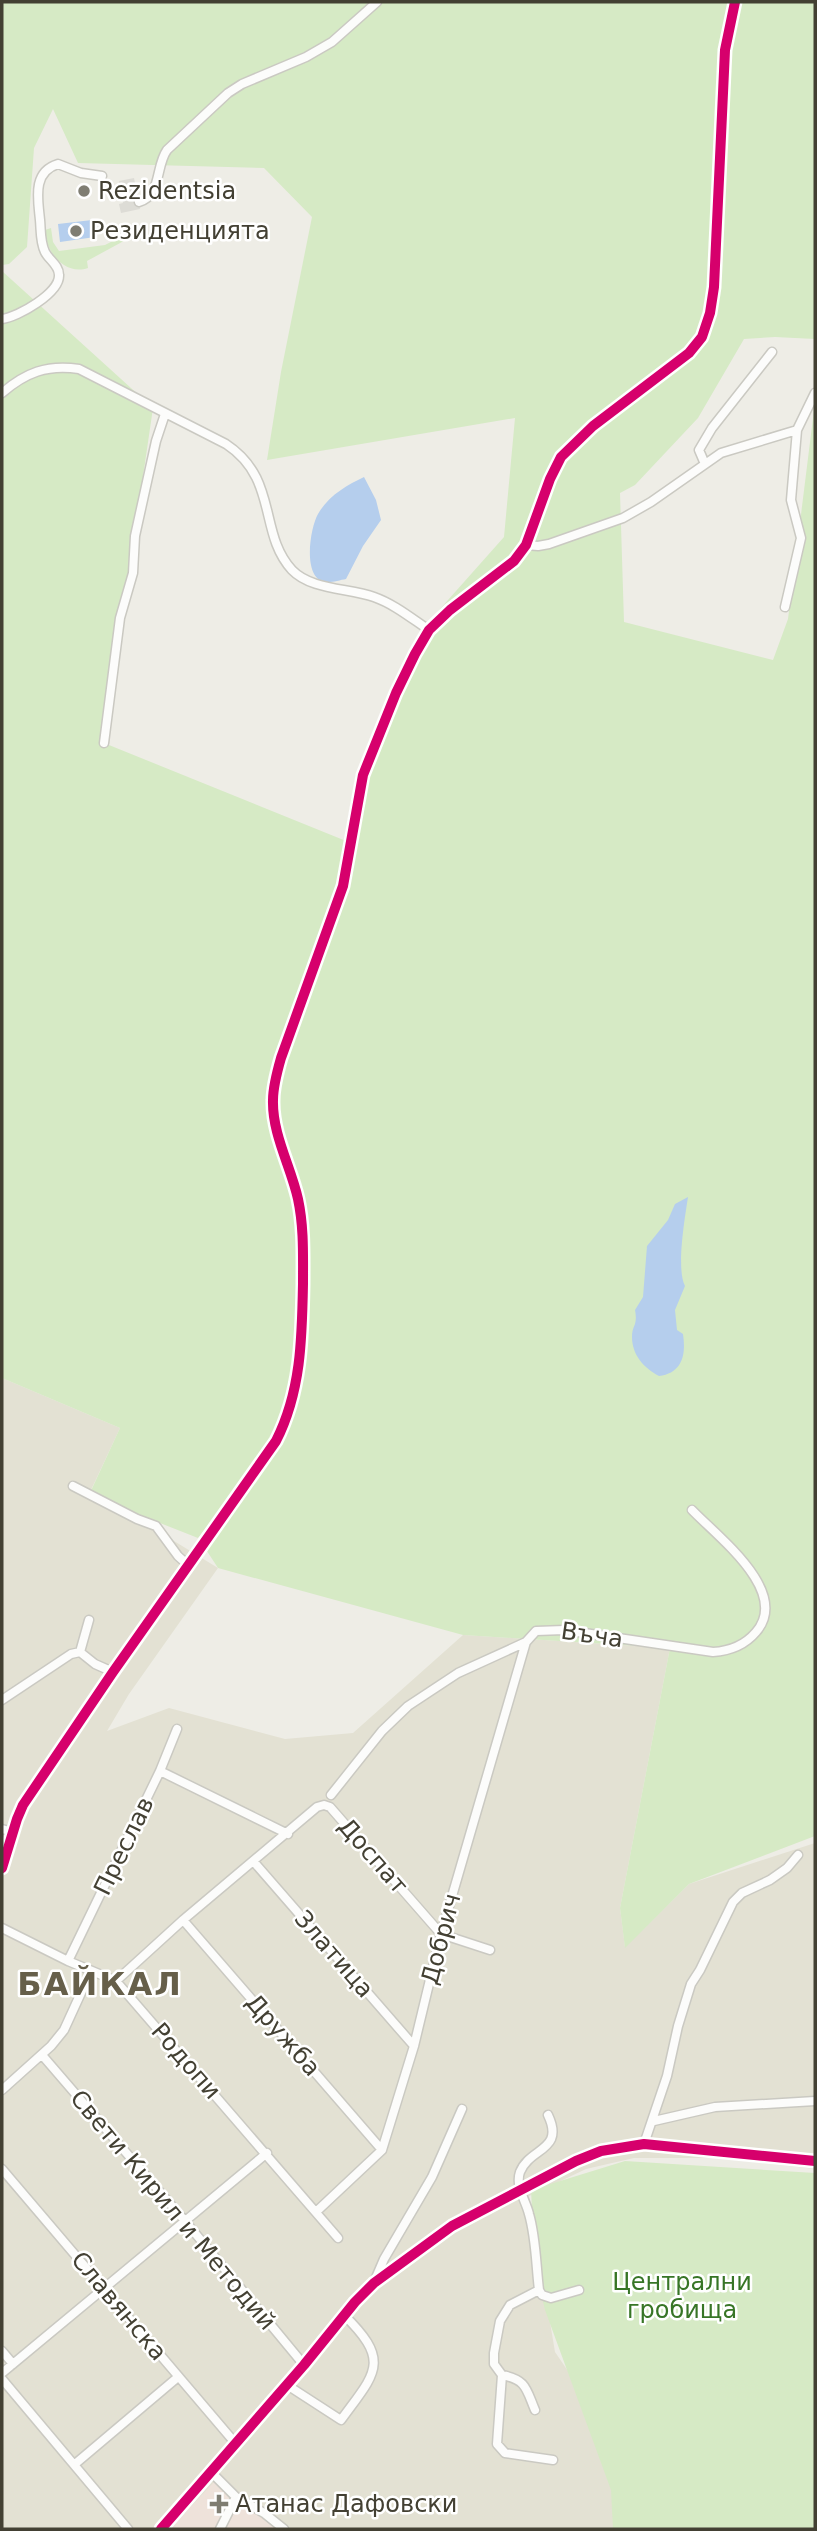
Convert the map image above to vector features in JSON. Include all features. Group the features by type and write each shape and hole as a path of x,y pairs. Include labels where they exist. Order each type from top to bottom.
{"street":[{"path":"139,202 147,200 153,192 161,158 167,150 228,93 332,42 377,2"},
{"path":"2,1868 7,1831 23,1805 276,1441 289,1411 296,1388 302,1321 303,1239 297,1196 274,1115 275,1082 281,1058 343,887 363,775 396,693 429,630 450,610 506,568 526,545 561,457 593,426 689,353 702,337 710,313 714,287 725,50 735,2"},
{"path":"2,319 18,314 47,295 58,283 60,276 58,268 46,253 42,240 37,192 42,176 58,164 80,173 102,176"},
{"path":"705,464 699,450 712,428 772,352"},
{"path":"2,393 27,374 41,369 68,368 88,373 226,444 241,454 260,483 278,545 291,569 309,581 374,597 429,630"},
{"path":"785,607 801,538 791,500 797,430 815,393"},
{"path":"104,743 120,618 133,573 135,536 156,441 165,414"},
{"path":"526,545 549,544 622,518 651,502 705,464 735,448 797,430"},
{"path":"73,1486 156,1526 188,1565"},
{"name":"Въча","path":"331,1795 382,1731 408,1706 458,1673 526,1642 537,1631 552,1629 713,1652 732,1648 750,1639 764,1619 764,1592 748,1568 692,1510"},
{"path":"80,1652 89,1620"},
{"name":"Добрич","path":"317,2211 382,2150 414,2046 441,1934 526,1642"},
{"path":"80,1652 95,1664 113,1672"},
{"path":"2,1700 71,1654 80,1652"},
{"name":"Преслав","path":"68,1961 160,1771 177,1729"},
{"path":"116,1981 183,1920 288,1834 160,1771"},
{"name":"Доспат","path":"288,1834 317,1807 330,1807 441,1934"},
{"path":"644,2144 654,2121 656,2105 667,2076 691,1984 733,1902 742,1893 770,1880 787,1868 798,1855"},
{"name":"Златица","path":"254,1862 414,2046"},
{"name":"Дружба","path":"183,1920 382,2150"},
{"name":"Родопи","path":"2,1928 116,1981 338,2238"},
{"path":"441,1934 490,1950"},
{"path":"2,2090 42,2055 64,2030 91,1971"},
{"name":"Свети Кирил и Методий","path":"42,2055 304,2365"},
{"path":"654,2121 715,2107 815,2101"},
{"path":"374,2283 384,2259 432,2177 462,2109"},
{"path":"548,2115 553,2129 552,2138 548,2145 522,2168 520,2190 532,2226 539,2290 546,2298 579,2290"},
{"path":"161,2529 374,2283 452,2227 576,2161 601,2151 644,2144 815,2161"},
{"path":"2,2373 267,2153"},
{"name":"Славянска","path":"2,2169 236,2444"},
{"path":"539,2290 510,2305 500,2321 494,2353 495,2364 502,2375 496,2439 498,2448 505,2453 553,2460"},
{"path":"286,2385 341,2420 373,2377 374,2365 370,2344 344,2315"},
{"path":"2,2351 13,2364"},
{"path":"502,2375 520,2380 525,2385 535,2410"},
{"path":"75,2464 178,2377"},
{"path":"2,2379 128,2529"},
{"path":"211,2472 236,2497 264,2512 284,2529"},
{"path":"220,2529 236,2497"}],"shaded area":[{"name":"Rezidentsia","path":"134,178 140,209 121,213 119,204 123,203 119,181"},
{"path":"2,1378 120,1428 91,1490 218,1568 129,1694 107,1731 169,1708 285,1739 353,1733 463,1635 670,1648 620,1908 625,1947 689,1884 815,1843 815,2169 716,2158 634,2158 586,2169 529,2196 555,2352 585,2396 650,2529 2,2529"},
{"name":"Атанас Дафовски","path":"215,2481 258,2514 277,2529 170,2529"}],"green space":[{"path":"2,2 815,2 815,339 744,339 698,418 635,485 620,493 624,622 773,660 788,619 815,402 815,1836 689,1884 625,1948 620,1908 670,1648 463,1635 218,1568 203,1545 260,1462 198,1538 89,1495 120,1428 2,1378 2,271 153,408 104,743 351,843 363,775 424,627 504,537 515,418 267,460 281,372 312,217 264,168 78,163 53,109 34,148 27,247 9,264 2,265"},
{"path":"142,226 144,230 87,261 88,268 79,270 57,260 48,246 45,230 51,228 53,242 59,251 105,245"},
{"name":"Централни гробища","path":"625,2161 815,2173 815,2529 613,2529 611,2490 545,2310 535,2268 531,2190"}],"water":[{"name":"Резиденцията","path":"92,220 95,237 60,242 58,224"},
{"path":"364,477 376,500 381,520 363,546 346,579 325,582 318,579 313,572 311,562 315,521 332,496"},
{"path":"688,1197 681,1256 685,1286 675,1310 677,1330 683,1334 684,1349 678,1367 659,1376 644,1365 634,1350 632,1337 635,1310 643,1297 647,1246 668,1220 675,1204"}],"cycle path":[{"path":"2,1868 23,1805 276,1441 284,1422 291,1404 301,1345 303,1241 298,1199 276,1125 274,1090 281,1058 343,886 363,775 396,693 429,630 450,610 514,561 526,545 561,457 593,426 689,353 702,337 710,313 714,287 725,50 735,2"},
{"path":"161,2529 304,2365 355,2302 374,2283 452,2226 576,2161 601,2151 644,2144 815,2161"}],"place":[{"name":"Rezidentsia","path":"84,191"},
{"name":"Резиденцията","path":"76,231"},
{"name":"Атанас Дафовски","path":"219,2504"}],"district":[{"name":"БАЙКАЛ","path":"100,1984"}]}
